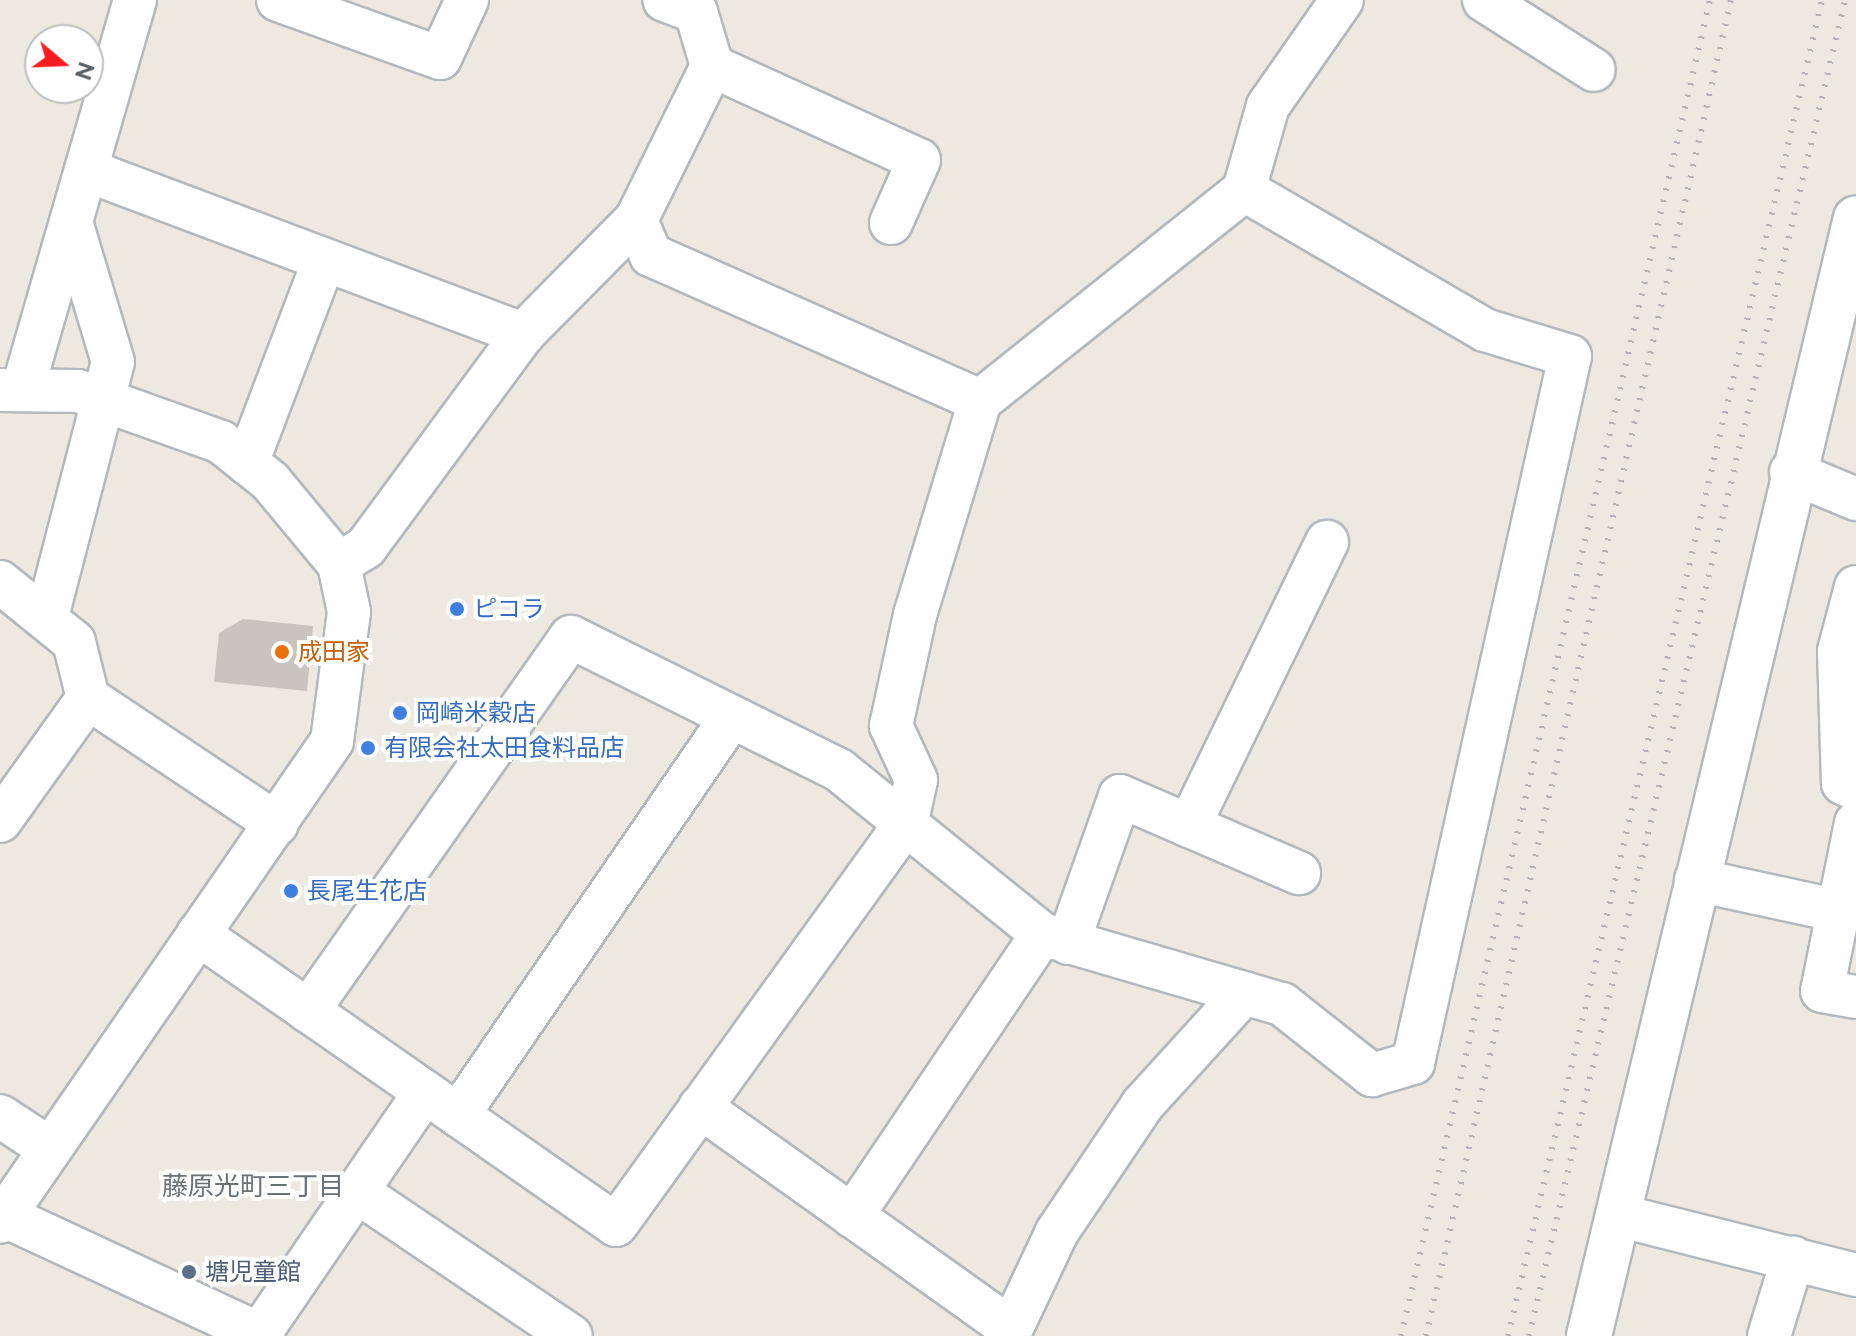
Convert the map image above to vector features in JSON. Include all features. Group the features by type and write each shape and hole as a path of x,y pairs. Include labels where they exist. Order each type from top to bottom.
{"street":[{"path":"135,0 71,222 12,389 101,398 221,442 247,463 339,564 349,612 347,664 332,741 2,1219 262,1334 356,1191 441,1104 732,717"},
{"path":"278,0 440,58 467,0"},
{"path":"198,934 616,1225 907,821 916,780 891,726 915,615 980,401 1244,190 1268,106 1342,0"},
{"path":"1484,0 1594,70"},
{"path":"687,4 712,66 919,160 891,223"},
{"path":"339,564 366,547 523,334 636,220 712,66"},
{"path":"86,170 523,334"},
{"path":"308,1011 571,637 839,770 1055,938 1282,1004 1372,1075 1413,1063 1570,356 1485,330 1244,190"},
{"path":"1589,1336 1791,472 1856,218"},
{"path":"636,220 651,255 980,401"},
{"path":"48,613 101,398 113,362 71,222"},
{"path":"247,463 324,260"},
{"path":"1791,472 1856,499"},
{"path":"1189,826 1327,542"},
{"path":"0,582 48,613 74,642 88,698 277,824"},
{"path":"1856,587 1839,651 1843,783 1856,789"},
{"path":"0,821 88,698"},
{"path":"852,1216 1055,938 1120,796 1299,873"},
{"path":"1856,823 1822,991 1856,997"},
{"path":"1696,880 1839,911"},
{"path":"700,1107 1008,1331 1057,1232 1143,1104 1244,993"},
{"path":"0,1116 50,1149"},
{"path":"356,1191 571,1336"},
{"path":"1617,1215 1856,1275"},
{"path":"1769,1336 1793,1258"}],"building":[{"path":"243,619 313,626 307,691 214,682 219,633"}],"railway":[{"path":"1401,1336 1710,0"},
{"path":"1426,1336 1731,0"},
{"path":"1508,1336 1822,0"},
{"path":"1529,1336 1845,0"}],"place":[{"name":"ピコラ","path":"457,609"},
{"name":"成田家","path":"282,652"},
{"name":"岡崎米穀店","path":"400,713"},
{"name":"有限会社太田食料品店","path":"368,748"},
{"name":"長尾生花店","path":"291,891"},
{"name":"塘児童館","path":"189,1272"}],"district":[{"name":"藤原光町三丁目","path":"253,1187"}]}
